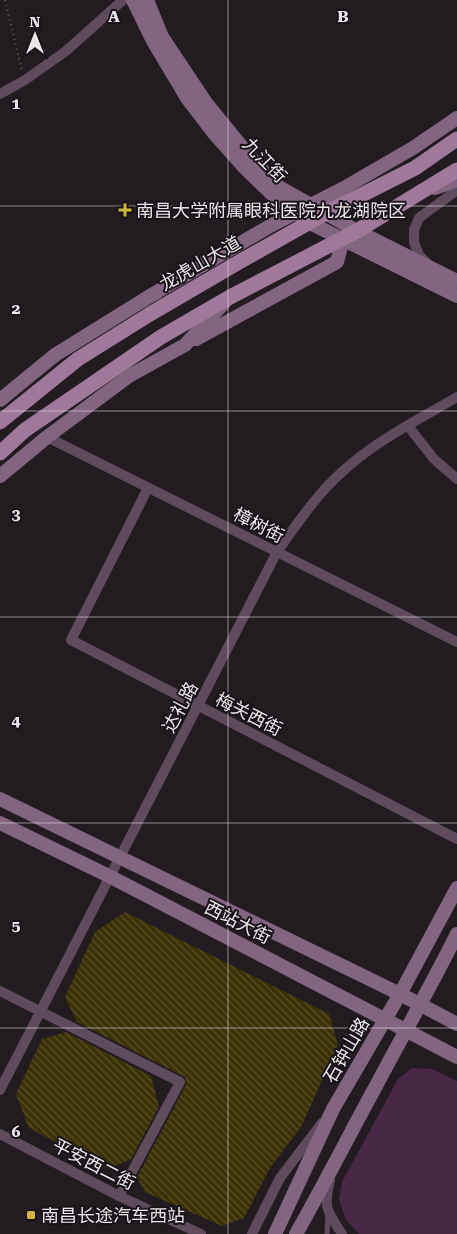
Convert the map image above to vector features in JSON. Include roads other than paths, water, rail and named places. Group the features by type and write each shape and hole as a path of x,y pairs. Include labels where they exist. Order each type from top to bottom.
{"main road":[{"name":"九江街","path":"133,0 153,41 187,98 245,168 277,199 310,223 457,296"},
{"name":"九江街","path":"147,0 162,37 206,103 256,164 279,187 357,231 457,281"},
{"path":"0,400 6,390 55,355 150,296 413,148 457,118"},
{"path":"415,168 457,127"},
{"name":"龙虎山大道","path":"0,422 78,359 239,262 326,213 415,168 457,139"},
{"path":"0,453 25,430 161,337 230,297 343,239 457,170"},
{"path":"416,196 457,180"},
{"path":"0,476 128,376 336,262 343,239"},
{"path":"150,296 239,262"},
{"path":"185,345 230,297"},
{"name":"西站大街","path":"0,798 400,994 457,1024"},
{"name":"西站大街","path":"0,823 109,876 457,1057"},
{"name":"石钟山路","path":"274,1234 333,1109 400,994 457,888"},
{"path":"296,1234 333,1169 457,934"}],"street":[{"path":"0,94 25,80 66,51 123,0"},
{"path":"433,270 419,255 414,242 414,230 419,218 457,190"},
{"name":"达礼路","path":"0,1090 277,552 310,506 342,472 370,449 457,397"},
{"path":"408,426 434,459 457,479"},
{"name":"樟树街","path":"47,438 457,642"},
{"name":"梅关西街","path":"148,488 71,640 457,840"},
{"path":"0,991 180,1082 120,1196"},
{"path":"252,1232 280,1178 333,1109"},
{"name":"平安西二街","path":"0,1134 120,1196 201,1234"},
{"path":"333,1169 326,1198 328,1212 342,1234"}],"lane":[{"path":"327,1234 328,1212"}],"place":[{"name":"南昌大学附属眼科医院九龙湖院区","path":"125,210"},
{"name":"南昌长途汽车西站","path":"31,1215"}]}
